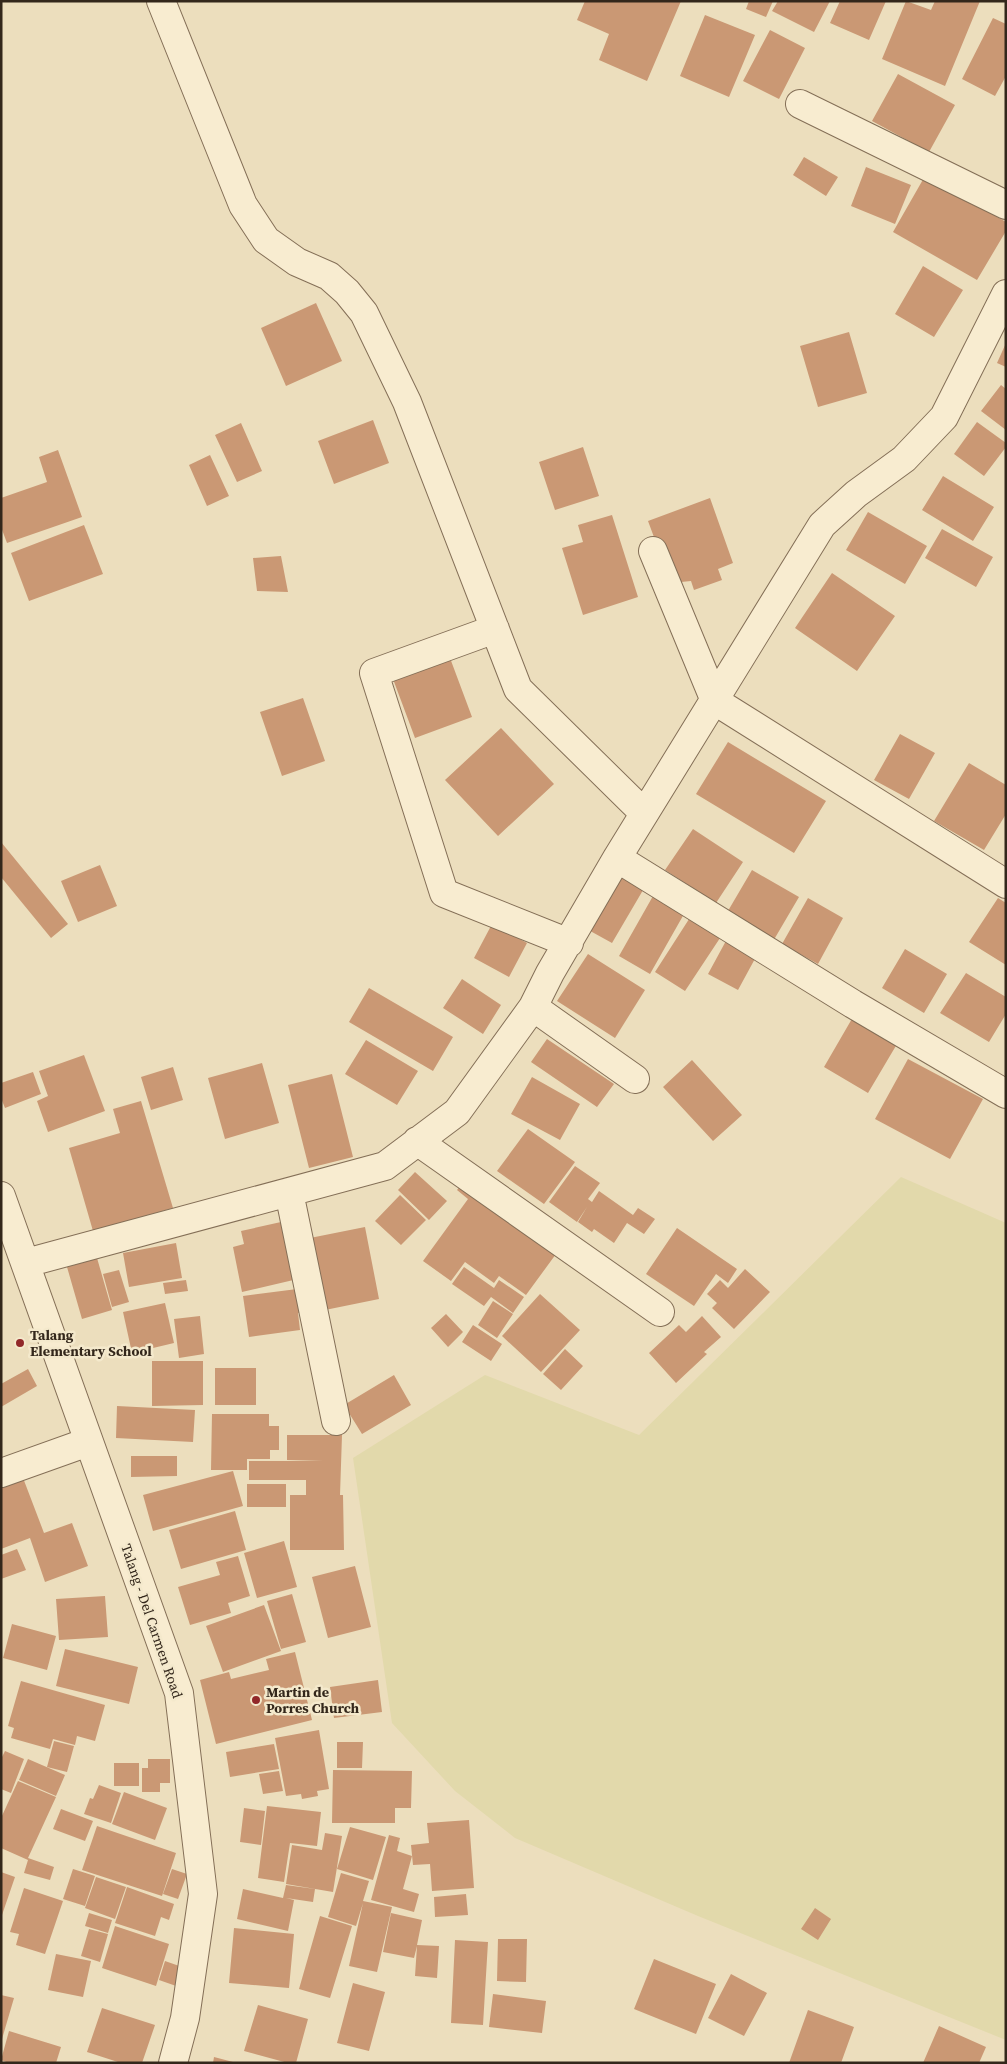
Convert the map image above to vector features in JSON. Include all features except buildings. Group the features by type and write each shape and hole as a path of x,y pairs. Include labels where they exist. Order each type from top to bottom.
{"street":[{"path":"161,1 243,205 266,240 297,262 329,276 348,292 364,313 407,402 518,689 644,813"},
{"path":"800,104 1006,205"},
{"path":"26,1264 385,1166 457,1112 533,1007 550,973 617,858 822,525 856,494 904,458 944,417 1006,294"},
{"path":"653,551 715,701 1006,884"},
{"path":"495,629 374,673 444,893 569,943"},
{"path":"617,858 853,1004 1006,1094"},
{"path":"533,1007 635,1079"},
{"path":"417,1141 660,1312"},
{"path":"289,1192 336,1421"},
{"name":"Talang - Del Carmen Road","path":"1,1196 179,1693 203,1894 186,2018 173,2063"},
{"path":"1,1473 88,1442"}],"shaded area":[{"path":"901,1177 1006,1223 1006,2040 698,1916 515,1838 455,1791 392,1723 353,1458 485,1375 639,1435"}],"place":[{"name":"Talang Elementary School","path":"20,1343"},
{"name":"Martin de Porres Church","path":"256,1700"}]}
